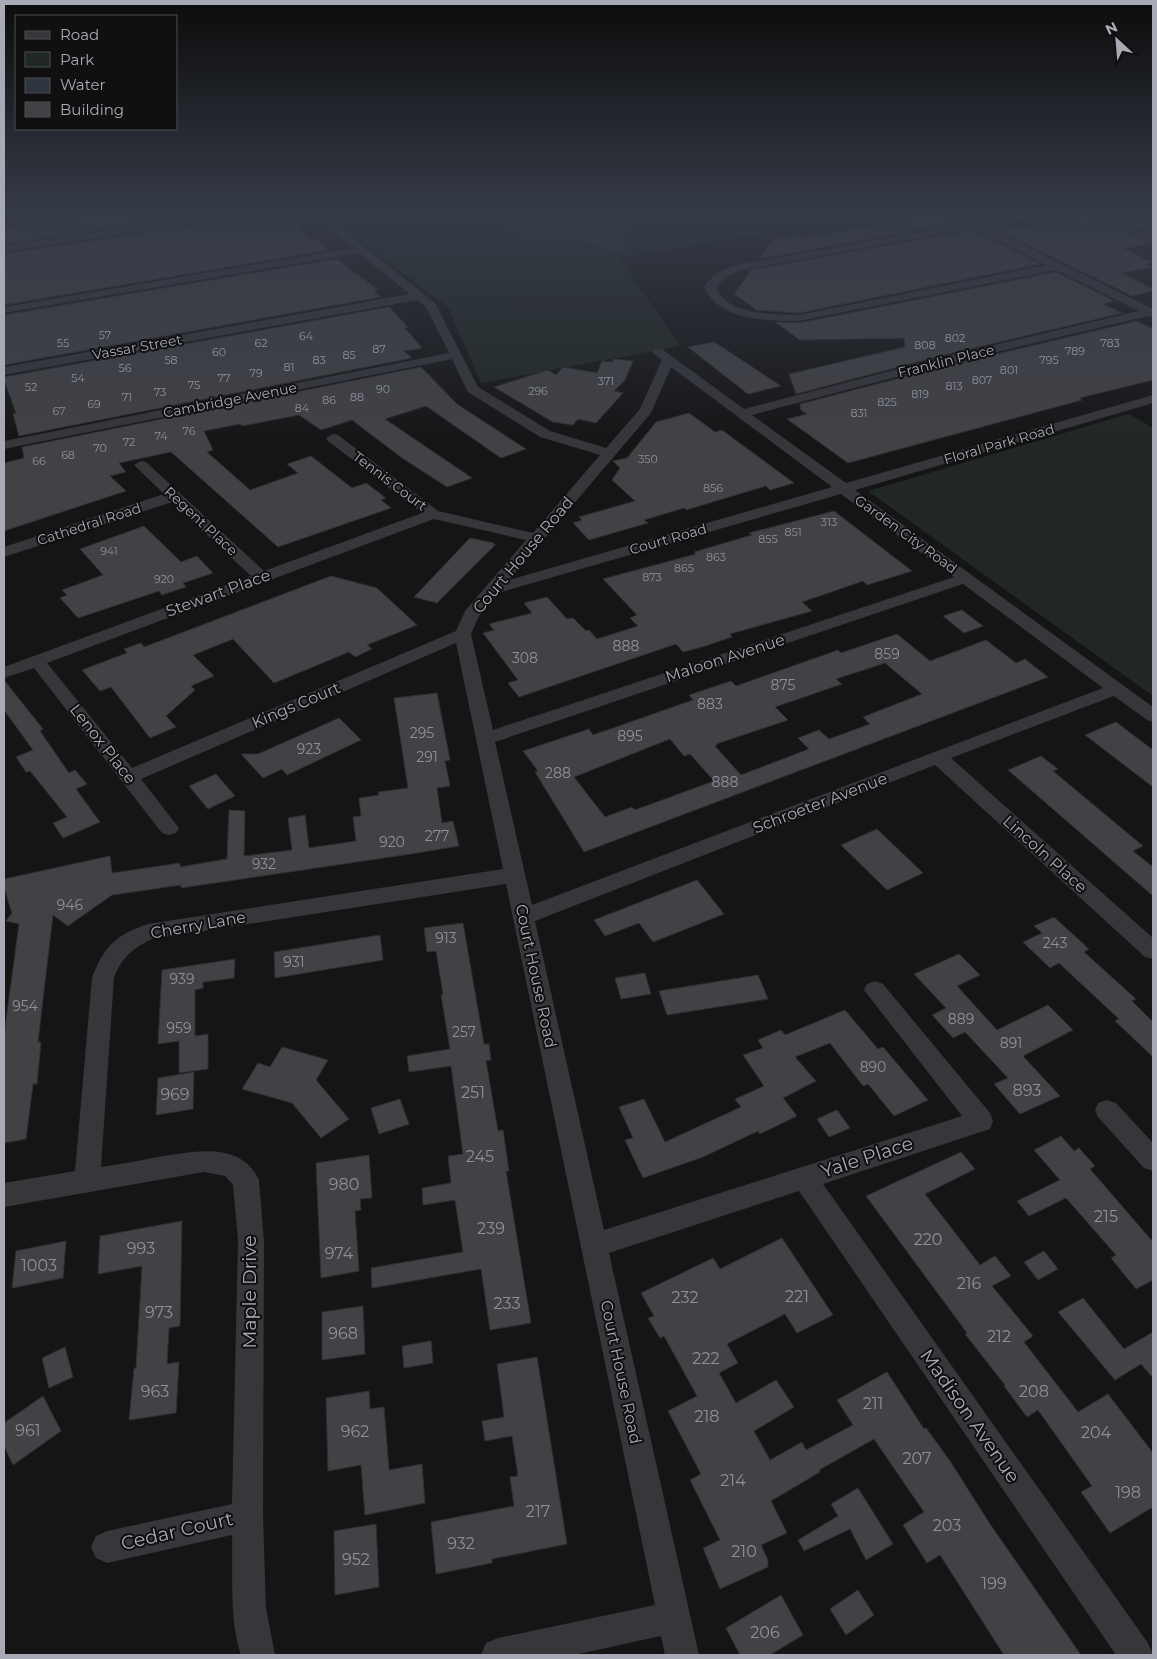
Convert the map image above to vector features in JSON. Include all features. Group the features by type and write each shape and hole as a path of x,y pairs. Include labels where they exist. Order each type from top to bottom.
{"street":[{"path":"4,310 132,288"},
{"path":"409,288 433,309 473,389 545,434 610,453"},
{"path":"710,288 711,293 722,304 760,316 785,318 812,317 949,288"},
{"path":"1102,288 1152,313"},
{"name":"Vassar Street","path":"4,372 419,296"},
{"name":"Franklin Place","path":"742,413 935,364 1152,313"},
{"name":"Cambridge Avenue","path":"4,445 456,355"},
{"name":"Garden City Road","path":"663,356 1153,716"},
{"name":"Court House Road","path":"663,356 646,410 492,590 472,615 463,634 682,1655"},
{"name":"Floral Park Road","path":"844,488 1153,399"},
{"name":"Tennis Court","path":"333,438 433,514 537,538"},
{"name":"Regent Place","path":"140,465 261,577"},
{"name":"Court Road","path":"492,590 844,488"},
{"name":"Cathedral Road","path":"4,552 174,496"},
{"name":"Stewart Place","path":"4,673 433,514"},
{"name":"Maloon Avenue","path":"485,739 966,578"},
{"name":"Kings Court","path":"128,777 463,634"},
{"name":"Lenox Place","path":"37,661 169,828"},
{"name":"Schroeter Avenue","path":"524,918 1066,707 1117,689"},
{"name":"Lincoln Place","path":"938,757 1153,951"},
{"name":"Cherry Lane","path":"87,1180 103,978 110,958 131,940 148,932 178,926 514,875"},
{"name":"Yale Place","path":"594,1246 981,1120 875,990"},
{"path":"1107,1110 1153,1160"},
{"name":"Maple Drive","path":"4,1195 204,1161 232,1166 246,1180 251,1240 247,1516 250,1608 254,1647 258,1655"},
{"name":"Madison Avenue","path":"804,1178 1136,1655"},
{"name":"Cedar Court","path":"107,1547 247,1516"},
{"path":"498,1655 674,1617"}],"green space":[{"path":"423,288 640,288 680,346 481,383 448,307"},
{"path":"1129,414 1153,428 1153,696 868,491"}],"building":[{"path":"4,288 102,288 4,305"},
{"path":"162,288 376,288 378,290 374,291 380,297 4,365 4,315"},
{"path":"738,288 920,288 799,313 757,310 734,294"},
{"path":"973,288 1089,288 1114,301 1103,304 1122,313 944,355 796,394 789,374 905,347 904,338 800,340 775,322 799,323"},
{"path":"1117,288 1153,289 1153,291 1132,296"},
{"path":"389,307 408,327 405,328 422,348 404,351 412,358 19,436 13,414 16,413 4,380 4,377"},
{"path":"1137,321 1153,329 1153,380 1079,398 1082,400 848,463 787,419 807,414 801,410 800,404 946,366"},
{"path":"714,342 781,386 748,394 688,347"},
{"path":"614,359 633,361 625,380 614,391 623,393 596,423 578,419 573,425 553,422 494,387 548,370 556,375 563,367 597,373 602,361 612,362"},
{"path":"421,367 457,404 526,449 501,458 426,406 385,419 472,478 447,487 402,458 352,420 321,430 299,415 242,426 240,424 204,431 213,450 207,452 250,490 298,473 287,464 311,456 352,488 366,483 386,498 381,500 391,508 278,547 171,452 119,463 126,472 110,476 126,491 4,531 4,463 24,458 22,447"},
{"path":"689,413 715,432 722,430 794,483 770,490 766,486 686,510 684,508 644,520 648,523 589,540 573,523 582,520 579,517 635,501 612,480 620,468 613,461 627,458 656,422"},
{"path":"834,511 912,571 867,585 863,581 802,602 812,611 730,634 732,637 702,647 683,652 676,644 519,697 508,683 518,680 483,633 494,630 489,624 532,613 524,603 547,597 567,619 573,618 586,631 589,630 597,639 638,626 630,618 637,615 603,579 696,554 694,552 752,535 749,533"},
{"path":"144,526 181,562 197,556 213,573 183,583 186,587 162,595 159,591 78,618 60,598 67,595 62,590 103,575 80,549"},
{"path":"470,538 494,543 492,545 496,544 437,603 414,597"},
{"path":"331,576 377,588 417,625 367,645 372,649 355,657 349,652 274,683 233,639 193,655 214,676 191,686 195,690 166,716 176,727 150,738 111,687 100,691 82,670 127,653 124,649 141,643 144,647"},
{"path":"962,610 983,626 964,633 943,616"},
{"path":"897,634 930,661 986,640 1016,663 1025,659 1048,677 584,852 535,772 538,771 523,751 589,729 593,735 693,700 689,695 731,681 736,686 838,650 841,653","holes":["885,663 922,694 863,717 870,724 829,739 819,730 798,738 809,749 741,775 715,746 716,744 788,720 775,707 842,684 836,679","670,739 684,756 690,754 714,781 635,810 632,807 605,817 574,777"]},
{"path":"4,680 43,729 40,731 69,773 75,770 87,784 76,789 100,822 63,838 53,823 67,817 30,771 26,772 16,757 33,750 4,710"},
{"path":"437,693 450,760 445,761 450,786 437,788 442,823 453,821 459,846 181,888 181,885 112,895 68,926 53,915 38,1042 41,1042 37,1084 33,1084 26,1139 4,1143 4,1035 19,924 6,921 12,913 4,888 4,879 110,856 112,873 180,863 180,867 227,859 229,810 245,811 244,856 292,850 288,818 305,815 309,848 356,841 353,817 361,816 359,798 379,795 378,792 408,788 394,698"},
{"path":"339,718 361,740 287,775 282,769 263,778 241,754 258,754"},
{"path":"1116,722 1153,750 1153,787 1085,735"},
{"path":"1041,756 1058,769 1053,771 1143,846 1133,851 1153,867 1153,896 1008,770"},
{"path":"216,774 235,796 208,809 189,786"},
{"path":"877,829 923,873 887,890 841,845"},
{"path":"697,880 724,914 653,942 639,923 605,936 594,920"},
{"path":"1054,917 1089,949 1084,952 1136,999 1132,1001 1153,1022 1153,1057 1115,1021 1119,1019 1059,963 1050,968 1023,942 1042,933 1034,926"},
{"path":"463,923 484,1044 489,1044 491,1060 486,1061 498,1131 503,1130 509,1171 506,1171 531,1323 490,1330 481,1269 372,1288 371,1268 463,1252 455,1200 423,1205 422,1188 451,1183 448,1156 463,1154 451,1066 409,1072 407,1056 450,1049 436,951 427,952 424,928"},
{"path":"380,935 383,960 275,978 274,952"},
{"path":"959,954 980,975 957,986 997,1030 1048,1005 1073,1030 1023,1056 1060,1096 1020,1114 994,1084 1008,1078 965,1032 953,1038 932,1015 946,1008 914,974"},
{"path":"235,959 234,978 203,982 203,988 195,990 195,1036 208,1034 208,1069 179,1073 179,1041 158,1044 162,970"},
{"path":"645,973 651,994 621,999 615,978"},
{"path":"758,975 768,999 667,1015 659,991"},
{"path":"845,1010 878,1049 883,1047 928,1100 894,1116 868,1084 863,1086 830,1043 795,1057 816,1081 783,1098 797,1116 760,1134 758,1131 703,1157 643,1178 625,1140 633,1138 619,1107 644,1099 665,1142 741,1107 735,1099 764,1086 743,1055 763,1048 758,1040 781,1030 785,1035"},
{"path":"282,1047 328,1060 316,1080 349,1119 321,1138 292,1103 242,1089 258,1063 270,1067"},
{"path":"194,1072 193,1109 156,1115 158,1078"},
{"path":"400,1099 409,1124 379,1134 371,1108"},
{"path":"837,1110 850,1128 829,1137 817,1119"},
{"path":"1061,1136 1074,1151 1079,1148 1095,1166 1090,1169 1153,1242 1153,1280 1136,1289 1111,1258 1116,1255 1066,1198 1029,1216 1017,1201 1060,1180 1034,1150"},
{"path":"961,1152 975,1169 925,1194 980,1265 995,1256 1011,1276 992,1286 1033,1336 1024,1342 1078,1412 1108,1394 1153,1453 1153,1507 1110,1533 1081,1492 1092,1486 1038,1410 1027,1417 866,1196"},
{"path":"369,1155 372,1198 360,1199 361,1210 355,1211 359,1271 321,1278 316,1163"},
{"path":"182,1221 180,1326 169,1328 167,1364 179,1362 176,1413 129,1420 134,1369 136,1368 142,1266 98,1274 100,1236"},
{"path":"782,1238 833,1315 797,1333 785,1314 727,1344 738,1363 719,1373 736,1403 776,1380 794,1407 754,1431 770,1460 802,1442 806,1450 853,1425 837,1400 887,1372 924,1429 926,1428 950,1461 990,1524 1081,1655 1004,1655 940,1555 927,1563 903,1525 924,1512 874,1439 819,1470 820,1472 771,1501 787,1533 761,1545 768,1560 768,1567 720,1589 703,1548 720,1540 690,1480 701,1474 668,1411 697,1396 664,1336 660,1338 648,1318 654,1316 641,1293 713,1258 720,1269"},
{"path":"66,1241 63,1278 12,1288 16,1251"},
{"path":"1044,1251 1058,1269 1038,1280 1024,1262"},
{"path":"1083,1298 1124,1349 1153,1332 1153,1378 1141,1364 1115,1380 1058,1312"},
{"path":"363,1306 365,1354 322,1360 322,1312"},
{"path":"431,1341 433,1363 404,1368 402,1346"},
{"path":"65,1347 73,1377 49,1388 42,1358"},
{"path":"537,1357 567,1544 492,1559 492,1563 436,1574 431,1522 514,1506 510,1477 518,1476 512,1436 485,1441 482,1421 504,1417 497,1364"},
{"path":"369,1391 370,1409 384,1407 389,1470 422,1464 425,1503 365,1515 361,1465 328,1471 326,1398"},
{"path":"43,1396 61,1431 13,1465 4,1446 4,1423"},
{"path":"858,1488 893,1544 866,1560 850,1529 804,1551 798,1540 838,1516 831,1504"},
{"path":"376,1524 379,1587 335,1595 334,1531"},
{"path":"858,1590 874,1615 846,1635 830,1609"},
{"path":"781,1595 803,1635 770,1655 740,1655 726,1628"}]}
